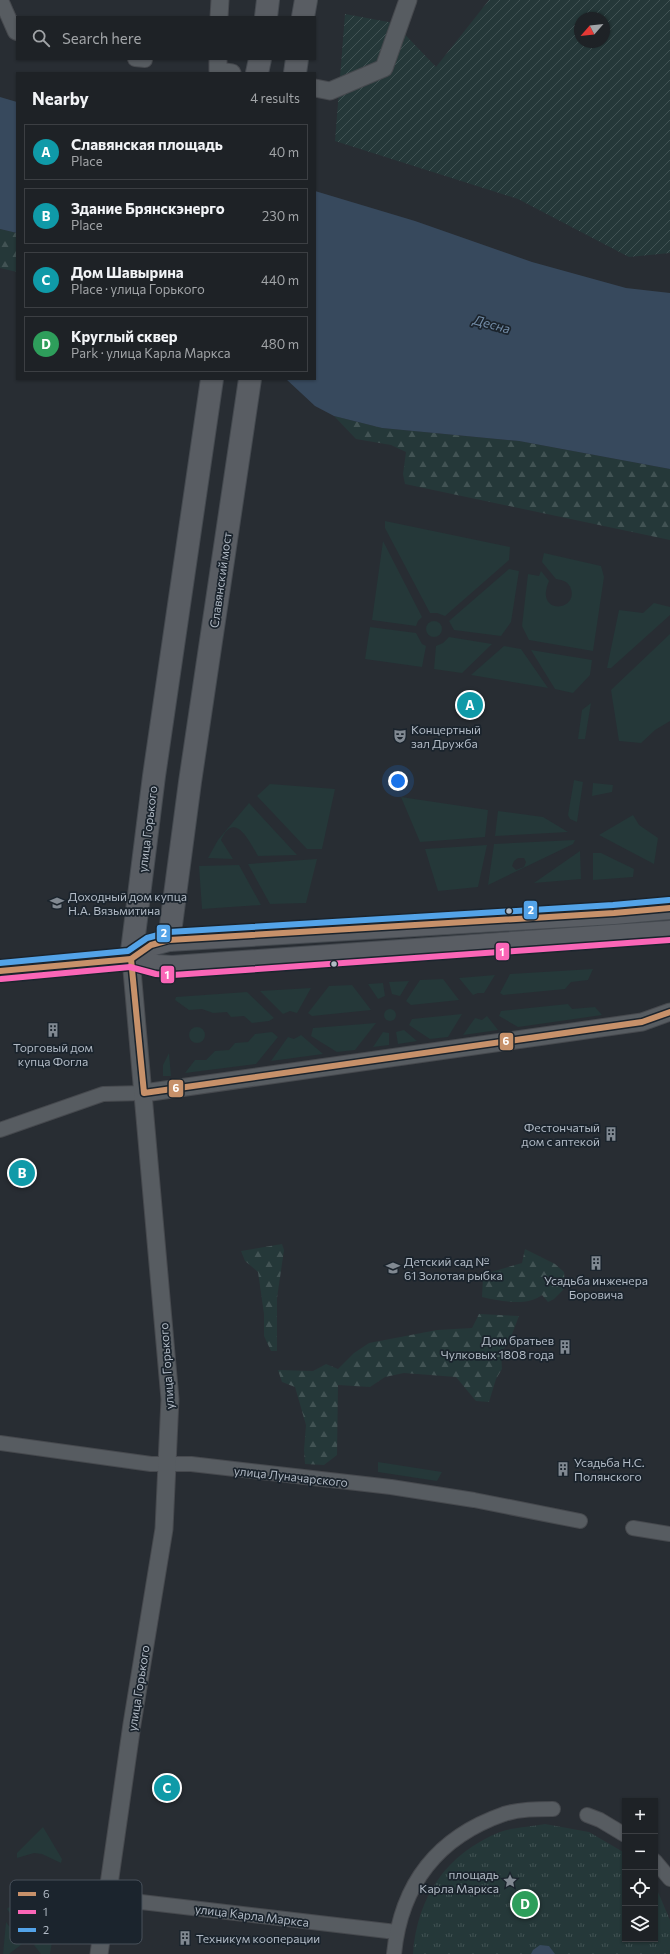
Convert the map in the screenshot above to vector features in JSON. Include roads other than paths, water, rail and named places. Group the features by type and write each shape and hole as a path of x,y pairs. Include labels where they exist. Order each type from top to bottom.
{"main road":[{"path":"266,16 268,0"},
{"path":"303,16 306,0"},
{"path":"258,72 260,60"},
{"path":"295,72 297,60"},
{"name":"улица Горького","path":"131,959 154,776 212,380"},
{"name":"Славянский мост","path":"169,940 190,782 250,380"},
{"path":"131,959 151,945 169,940 670,908"},
{"path":"0,971 131,959 157,966 172,967 670,932"}],"street":[{"path":"1,0 16,32"},
{"path":"219,16 220,0"},
{"path":"323,90 384,68 408,0"},
{"name":"улица Горького","path":"110,1880 132,1724 164,1528 170,1399 131,959"},
{"path":"0,1130 103,1094 144,1093 642,1022 670,1012"},
{"name":"улица Луначарского","path":"0,1443 151,1464 191,1464 391,1487 474,1500 580,1521"},
{"path":"633,1528 670,1534"},
{"path":"394,1954 396,1932 403,1908 426,1866 461,1833 505,1814 529,1809 553,1809"},
{"path":"587,1815 600,1820 623,1834"},
{"path":"658,1865 670,1879"},
{"name":"улица Карла Маркса","path":"142,1902 396,1932"},
{"name":"улица Горького","path":"99,1954 100,1944"}],"water":[{"path":"0,97 16,102 16,233 0,229"},
{"name":"Десна","path":"316,191 415,221 532,262 626,288 670,293 670,469 519,441 382,428 334,416 315,406 287,380 316,380"},
{"path":"540,1945 549,1946 555,1954 531,1954 533,1950"}],"place":[{"name":"Славянская площадь","path":"470,705"},
{"name":"Концертный зал Дружба","path":"400,736"},
{"name":"Доходный дом купца Н.А. Вязьмитина","path":"57,903"},
{"name":"Торговый дом купца Фогла","path":"53,1030"},
{"name":"Фестончатый дом с аптекой","path":"611,1134"},
{"name":"Здание Брянскэнерго","path":"22,1173"},
{"name":"Усадьба инженера Боровича","path":"596,1263"},
{"name":"Детский сад № 61 Золотая рыбка","path":"393,1268"},
{"name":"Дом братьев Чулковых 1808 года","path":"565,1347"},
{"name":"Усадьба Н.С. Полянского","path":"563,1469"},
{"name":"Дом Шавырина","path":"167,1788"},
{"name":"площадь Карла Маркса","path":"510,1881"},
{"name":"Круглый сквер","path":"525,1904"},
{"name":"Техникум кооперации","path":"185,1938"}]}
